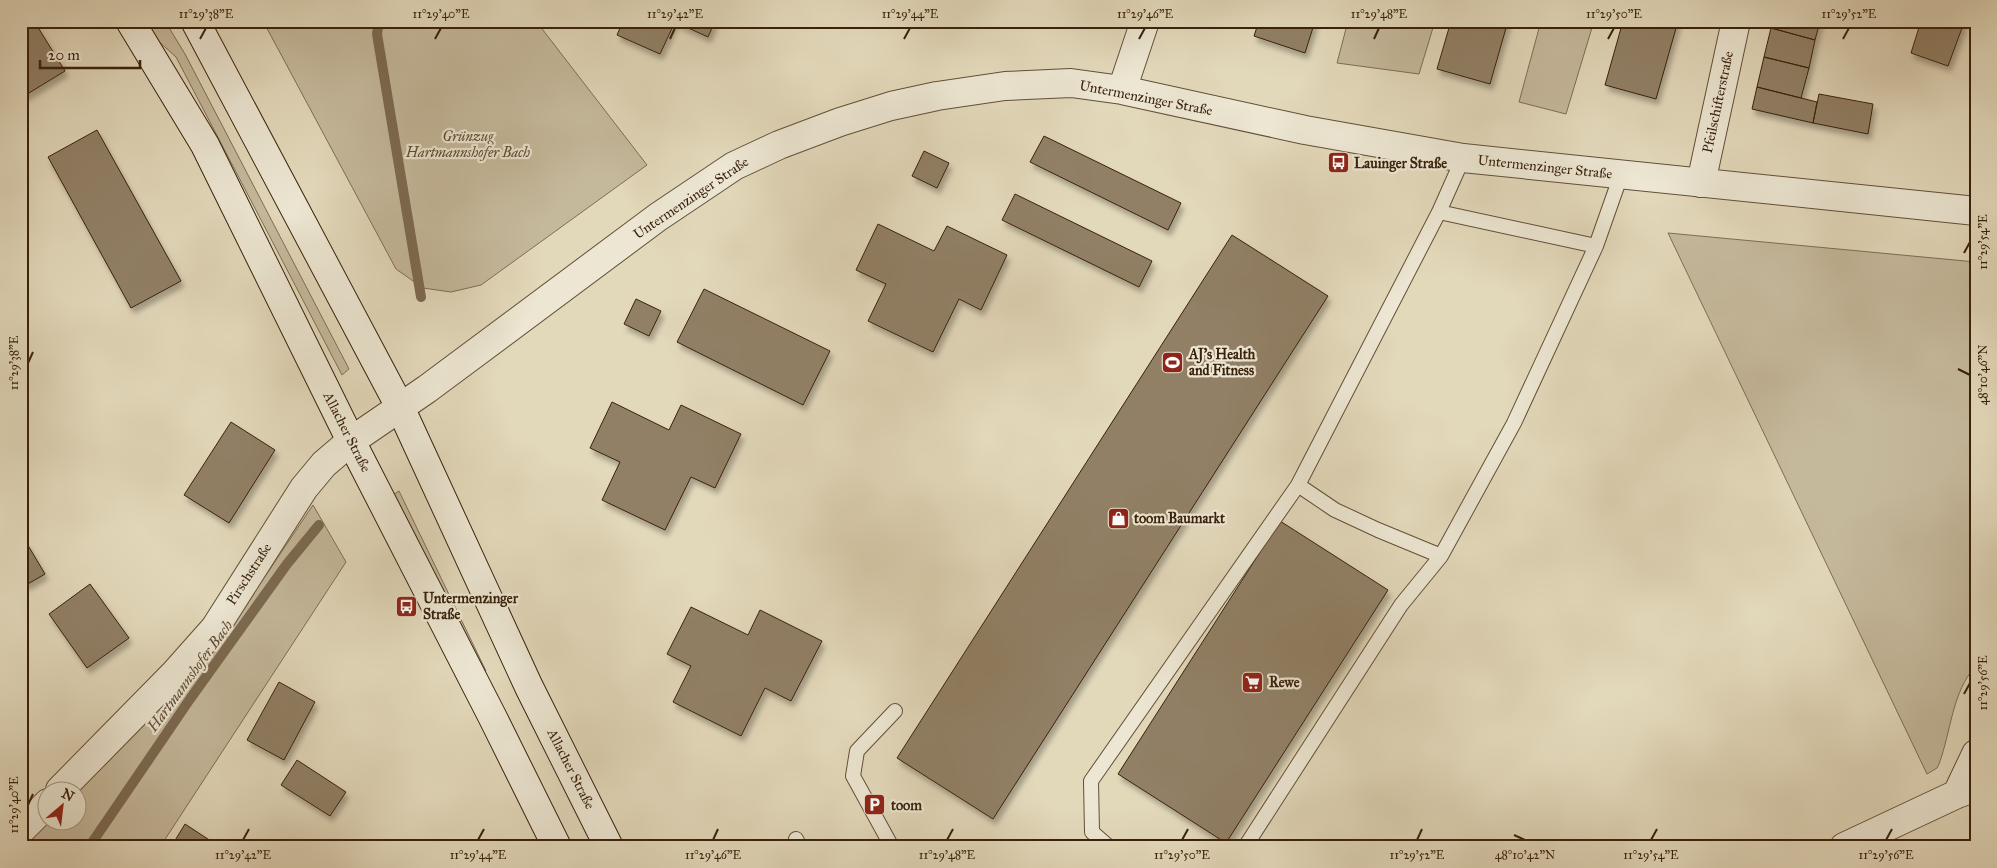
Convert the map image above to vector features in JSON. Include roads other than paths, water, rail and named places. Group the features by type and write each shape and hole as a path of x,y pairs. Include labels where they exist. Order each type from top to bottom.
{"street":[{"name":"Allacher Straße","path":"130,21 205,145 351,441 557,847"},
{"name":"Allacher Straße","path":"195,21 400,407 530,687 609,847"},
{"path":"1122,90 1145,21"},
{"name":"Pfeilschifterstraße","path":"1701,183 1736,21"},
{"name":"Untermenzinger Straße","path":"351,441 658,217 734,166 779,145 840,122 891,106 1005,86 1071,83 1122,90 1304,130 1463,158 1621,176 1976,211"},
{"name":"Pirschstraße","path":"70,780 175,673 215,628 304,488 324,464 351,441"},
{"path":"1844,847 1966,791 1976,754"},
{"path":"21,830 38,813"}],"lane":[{"path":"1109,847 1092,832 1092,781 1298,485 1439,212 1463,158"},
{"path":"1245,847 1402,604 1441,556 1514,423 1596,246 1621,176"},
{"path":"1439,212 1596,246"},
{"path":"1298,485 1336,510 1441,556"},
{"path":"892,847 853,776 857,751 895,711"}],"waterway":[{"name":"Hartmannshofer Bach","path":"379,21 377,34 421,297"},
{"name":"Hartmannshofer Bach","path":"89,847 190,699 287,564 319,525"}],"place":[{"name":"Lauinger Straße","path":"1338,163"},
{"name":"AJ's Health and Fitness","path":"1173,362"},
{"name":"toom Baumarkt","path":"1118,518"},
{"name":"Untermenzinger Straße","path":"407,606"},
{"name":"Rewe","path":"1253,682"},
{"name":"toom","path":"875,805"}],"park label":[{"name":"Grünzug Hartmannshofer Bach","path":"468,144"}]}
